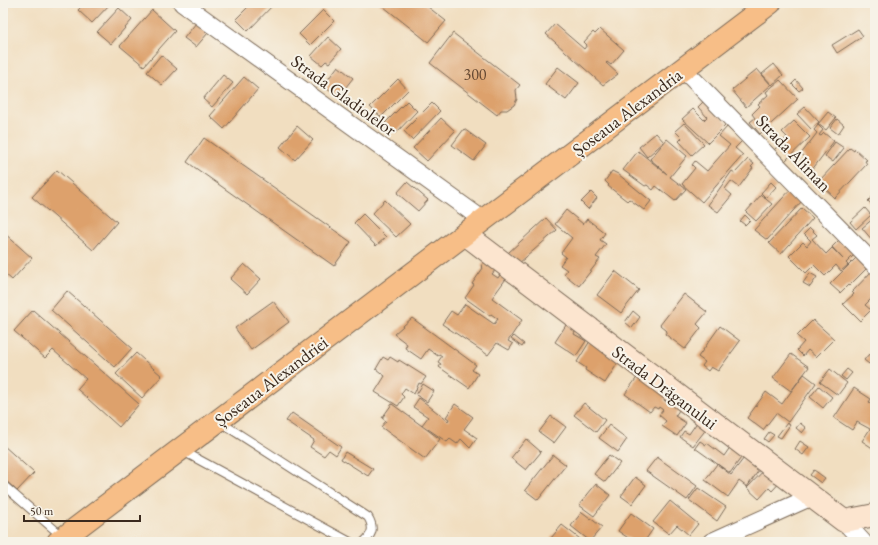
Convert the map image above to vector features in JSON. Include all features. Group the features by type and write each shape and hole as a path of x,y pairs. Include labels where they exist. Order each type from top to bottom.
{"main road":[{"name":"Șoseaua Alexandria","path":"483,220 770,3"},
{"name":"Șoseaua Alexandriei","path":"61,540 483,220"}],"street":[{"name":"Strada Gladiolelor","path":"182,3 483,220"},
{"name":"Strada Aliman","path":"684,69 875,265"},
{"name":"Strada Drăganului","path":"465,234 654,379 813,496 844,521 863,542"},
{"path":"711,542 813,496"},
{"path":"844,521 875,515"}],"lane":[{"path":"219,421 368,517 372,523 372,531 364,542"},
{"path":"180,450 350,542"},
{"path":"3,485 61,540"}],"building":[{"path":"85,3 111,3 92,23 78,10"},
{"path":"252,3 275,3 248,31 236,19"},
{"path":"379,3 423,3 446,21 428,42"},
{"path":"119,8 132,20 111,44 97,32"},
{"path":"152,10 175,31 144,66 120,46"},
{"path":"323,10 334,21 310,45 299,34"},
{"path":"196,23 208,33 196,47 184,38"},
{"path":"555,24 584,49 587,45 584,42 593,32 595,34 600,29 624,50 611,65 607,62 606,63 618,74 603,85 546,34"},
{"path":"858,29 863,36 837,53 832,45"},
{"path":"453,33 520,85 516,90 517,99 514,105 507,110 501,110 497,115 430,63"},
{"path":"328,37 341,49 329,63 326,61 322,65 311,56"},
{"path":"161,55 177,69 162,85 147,72"},
{"path":"774,64 783,75 772,85 762,74"},
{"path":"338,66 353,78 338,97 323,86"},
{"path":"558,67 579,83 566,100 545,84"},
{"path":"757,69 771,85 746,107 732,90"},
{"path":"223,75 233,83 212,107 203,99"},
{"path":"244,77 258,89 224,129 210,116"},
{"path":"398,79 408,90 381,117 370,107"},
{"path":"780,80 798,99 760,134 750,122 755,118 752,114 760,106 758,104 768,95 766,92"},
{"path":"796,80 803,88 799,91 792,84"},
{"path":"407,101 417,111 396,133 385,123"},
{"path":"704,101 728,123 708,143 682,119 693,109 704,120 707,117 698,107"},
{"path":"432,103 440,111 412,140 404,131"},
{"path":"805,107 819,122 811,129 797,114"},
{"path":"828,112 836,118 826,130 818,124"},
{"path":"441,118 455,131 427,161 413,148"},
{"path":"837,119 844,125 838,134 830,128"},
{"path":"794,121 810,137 785,161 774,150 787,137 782,132"},
{"path":"684,123 704,144 692,155 679,141 682,138 675,131"},
{"path":"818,125 823,130 819,135 821,136 824,133 834,141 811,171 801,163 805,157 801,154 817,133 814,130"},
{"path":"297,126 313,140 295,160 280,147"},
{"path":"727,127 742,141 735,148 743,155 702,202 682,184 695,168 692,165 695,161 707,171 730,145 719,136"},
{"path":"464,129 486,145 474,161 452,145"},
{"path":"656,133 664,142 647,157 639,147"},
{"path":"204,138 351,242 334,266 187,162"},
{"path":"667,139 687,156 670,177 686,189 675,201 656,186 653,190 623,170 638,151 667,174 650,159"},
{"path":"835,142 844,148 833,162 825,156"},
{"path":"850,148 854,151 855,149 867,160 865,161 867,164 835,198 818,182"},
{"path":"748,159 754,164 751,167 753,168 739,187 731,181 725,189 732,195 718,212 708,205 732,171 735,173"},
{"path":"57,170 117,222 93,250 32,197"},
{"path":"612,171 618,174 651,201 644,210 629,199 627,201 608,186 609,185 605,181"},
{"path":"407,182 428,200 418,211 397,193"},
{"path":"771,182 776,187 766,198 761,193"},
{"path":"791,189 801,202 767,240 754,230"},
{"path":"591,192 597,198 588,209 581,202"},
{"path":"875,194 875,207 868,201"},
{"path":"761,195 772,204 756,221 746,212"},
{"path":"385,200 410,224 396,237 372,214"},
{"path":"802,208 813,218 781,254 769,243"},
{"path":"865,208 871,215 856,229 850,222"},
{"path":"566,210 583,224 587,219 605,233 600,240 606,244 596,257 600,259 579,286 564,274 567,270 560,265 566,257 561,253 572,238 555,224"},
{"path":"363,214 386,237 376,246 354,223"},
{"path":"745,215 750,220 745,225 740,221"},
{"path":"875,217 875,239 873,241 862,228"},
{"path":"546,218 557,230 518,264 508,253"},
{"path":"810,228 817,235 812,239 826,254 832,248 843,259 832,247 843,236 857,252 846,263 848,265 841,271 836,265 825,276 814,265 806,273 789,256 803,242 807,246 811,241 804,234"},
{"path":"3,232 32,258 12,280 3,272"},
{"path":"856,258 867,268 840,293 830,284"},
{"path":"486,259 497,268 492,274 498,278 502,272 508,276 492,298 522,320 508,341 513,344 509,350 497,343 488,355 442,324 451,311 457,315 465,304 494,324 498,319 491,314 490,316 465,298 474,285 472,284 483,268 481,266"},
{"path":"244,264 261,279 247,294 230,279"},
{"path":"873,270 875,272 875,295 865,305 871,310 860,321 843,304 854,294 852,292"},
{"path":"615,271 639,290 621,313 597,295"},
{"path":"810,273 817,277 810,287 803,283"},
{"path":"67,291 132,348 115,367 51,310"},
{"path":"684,294 707,312 697,324 701,328 685,349 665,334 667,331 660,325"},
{"path":"273,301 289,322 251,350 235,328"},
{"path":"33,310 139,404 119,427 77,389 86,379 53,350 45,358 14,331"},
{"path":"633,311 640,317 632,328 625,322"},
{"path":"412,318 476,365 472,370 478,374 469,388 439,367 441,364 438,362 442,356 439,354 438,356 428,349 421,359 405,348 407,344 394,334"},
{"path":"813,320 834,339 816,357 808,350 803,356 797,350 804,342 797,336"},
{"path":"568,322 577,328 574,334 586,341 576,356 555,342"},
{"path":"720,326 740,341 718,371 711,367 708,371 702,366 705,362 698,357"},
{"path":"514,336 524,344 522,347 511,339"},
{"path":"590,341 621,358 605,383 585,370 586,368 577,362"},
{"path":"136,353 162,376 142,398 116,374"},
{"path":"791,354 809,367 791,391 773,378"},
{"path":"869,354 874,359 869,364 864,360"},
{"path":"383,357 388,360 390,357 398,362 399,360 426,377 421,384 419,383 414,394 405,388 401,394 404,397 398,406 375,392 385,376 376,369"},
{"path":"830,369 847,383 838,395 820,382"},
{"path":"847,369 852,373 846,380 841,376"},
{"path":"641,372 667,395 664,400 670,405 673,400 682,406 675,416 686,423 677,436 662,426 666,421 659,415 663,410 659,407 658,409 654,407 650,412 625,394"},
{"path":"804,374 816,383 788,422 776,413 763,430 747,418 766,392 782,404"},
{"path":"423,384 434,391 427,402 416,395"},
{"path":"819,386 832,397 823,408 810,397"},
{"path":"854,388 871,399 869,402 875,406 874,449 862,441 870,429 857,422 852,430 834,418"},
{"path":"419,398 448,421 449,419 446,417 455,404 473,417 464,429 477,438 470,448 461,439 457,444 450,439 447,442 422,425 428,417 413,407"},
{"path":"584,403 605,420 596,432 574,415"},
{"path":"392,404 440,439 425,459 381,427 386,421 382,418"},
{"path":"292,413 341,447 336,455 329,450 324,456 310,447 314,440 286,421"},
{"path":"551,416 566,427 554,443 539,432"},
{"path":"698,421 711,423 693,446 680,437 684,431 689,434"},
{"path":"787,423 790,425 781,438 777,436"},
{"path":"800,423 806,428 802,433 796,428"},
{"path":"609,425 627,439 618,452 599,438"},
{"path":"769,432 774,435 768,442 764,439"},
{"path":"526,439 541,452 526,470 511,458"},
{"path":"700,441 706,445 707,443 724,456 731,446 746,451 730,473 695,448"},
{"path":"800,441 809,447 803,455 795,449"},
{"path":"3,445 34,473 17,491 3,478"},
{"path":"345,452 373,469 368,476 341,459"},
{"path":"747,454 764,463 747,487 739,481 728,497 705,480 717,464 731,475"},
{"path":"553,455 566,465 538,500 525,490"},
{"path":"609,455 620,463 605,482 594,474"},
{"path":"657,457 697,486 687,500 646,471"},
{"path":"769,465 783,479 772,491 769,488 759,499 747,488"},
{"path":"814,470 825,478 821,483 810,475"},
{"path":"635,477 646,485 632,504 621,496"},
{"path":"596,484 610,495 594,516 579,505"},
{"path":"698,488 726,507 717,521 689,500"},
{"path":"670,501 698,524 689,535 677,525 669,534 653,522"},
{"path":"582,512 602,527 590,541 571,526"},
{"path":"631,513 653,529 644,542 634,542 618,531"},
{"path":"562,525 584,542 556,542 551,538"}]}
